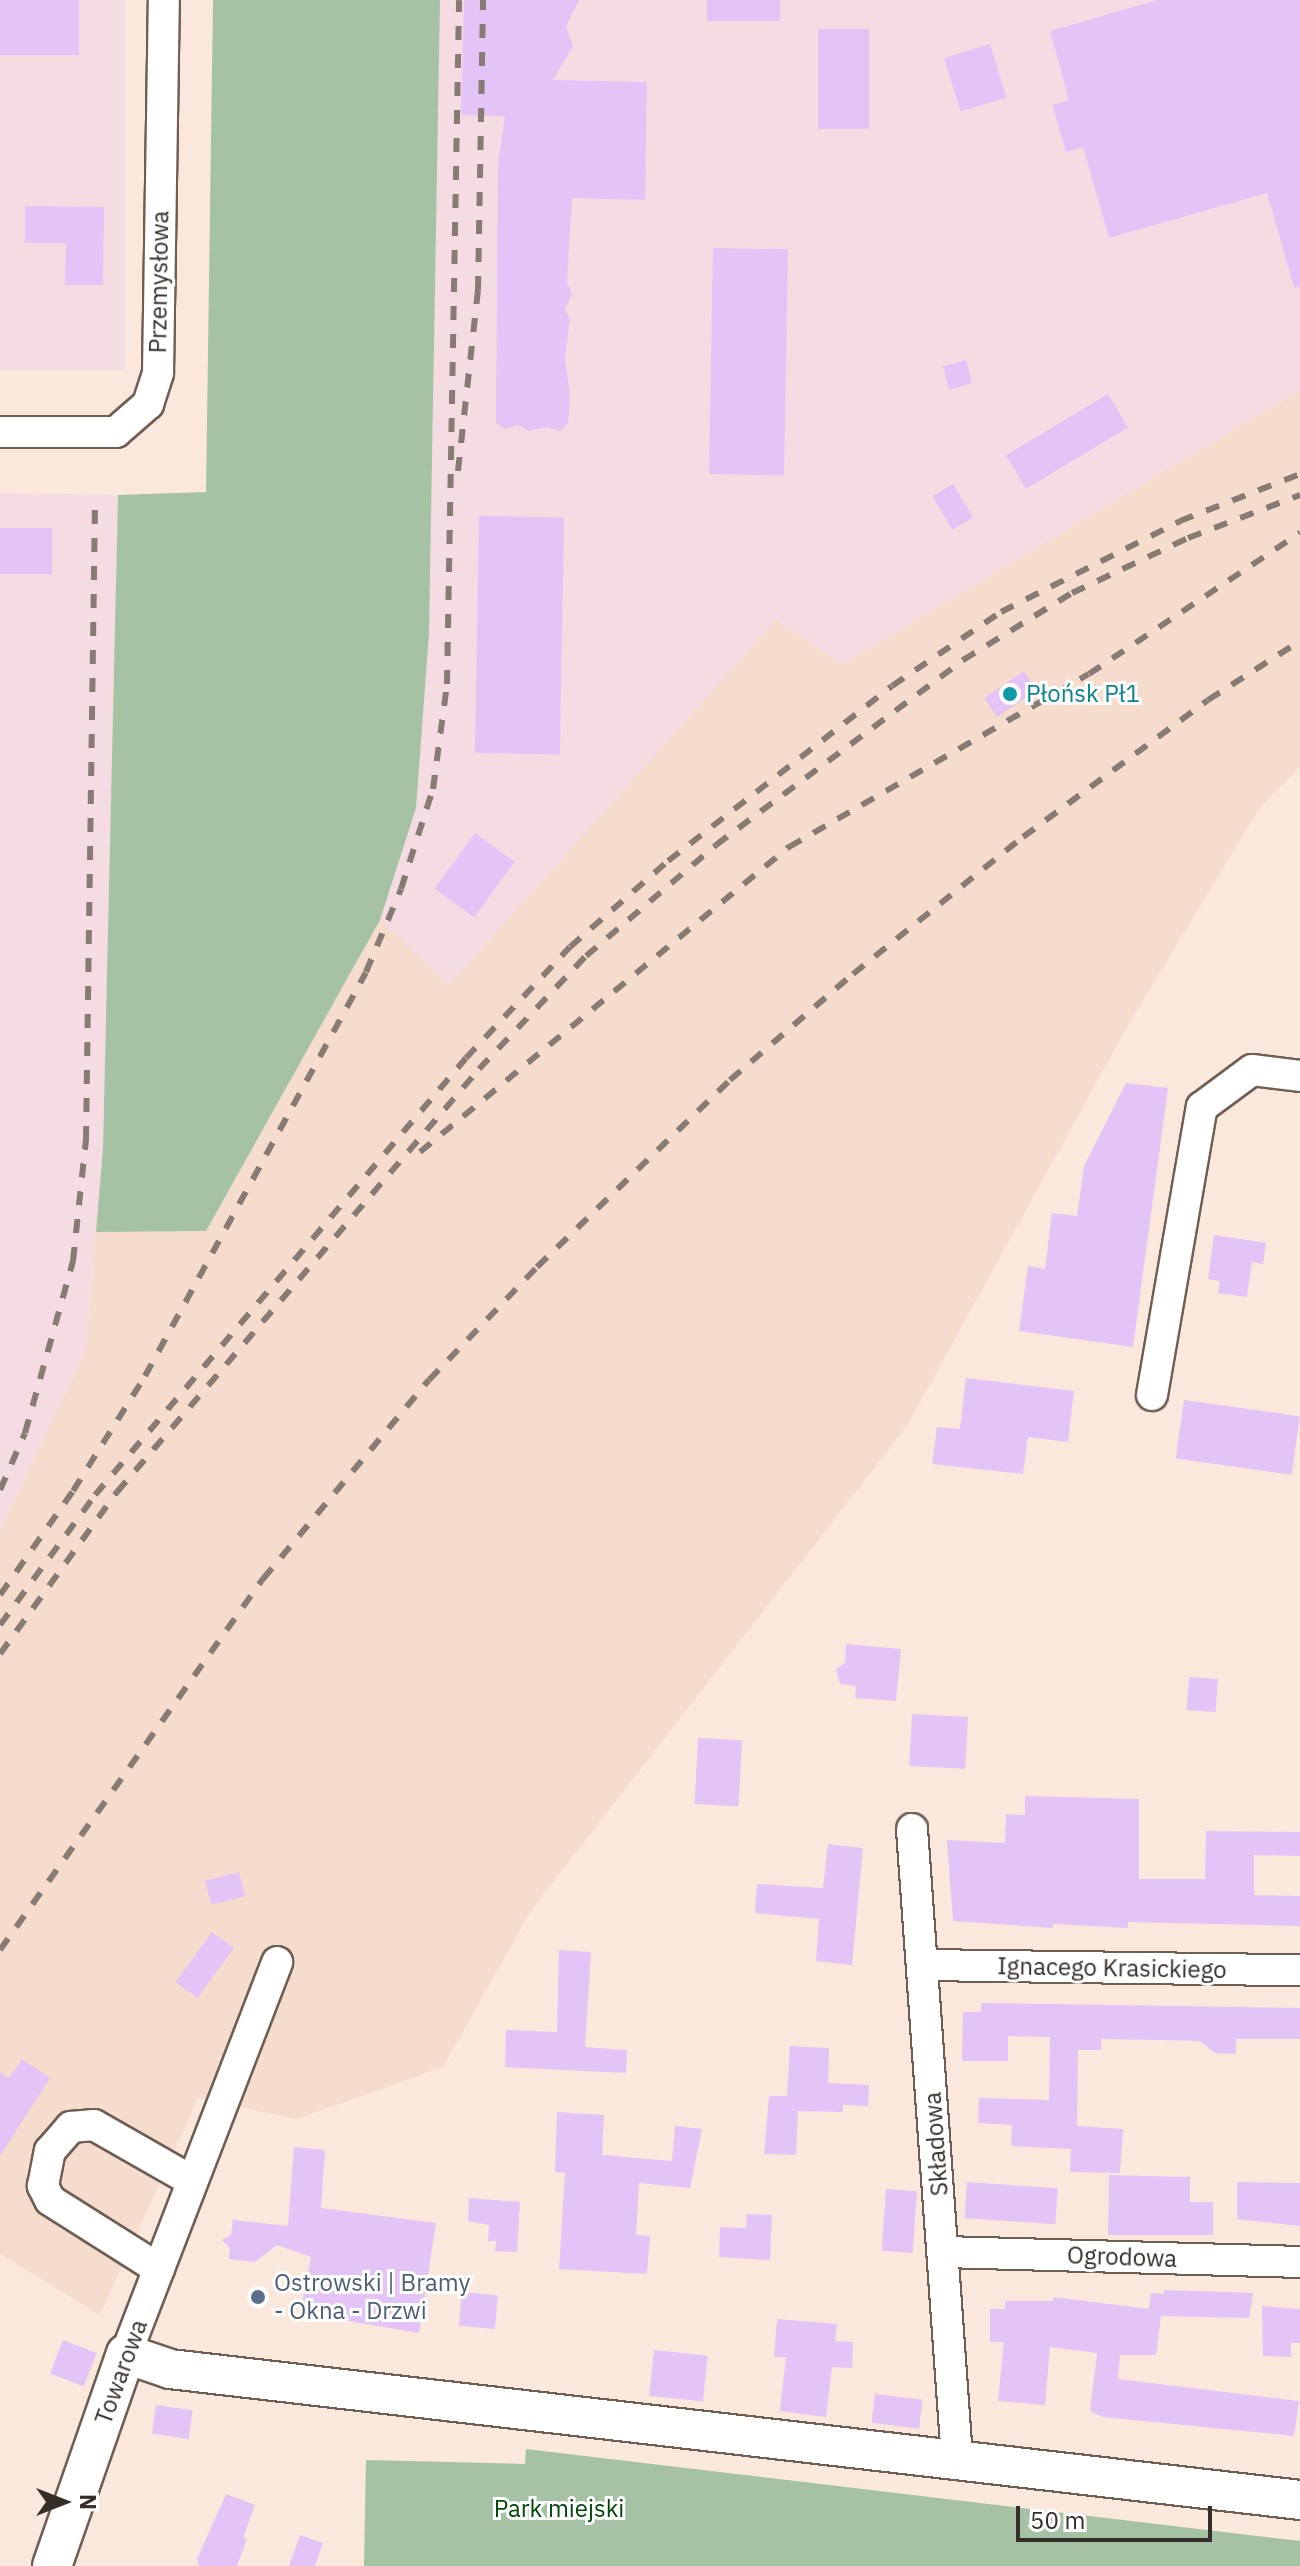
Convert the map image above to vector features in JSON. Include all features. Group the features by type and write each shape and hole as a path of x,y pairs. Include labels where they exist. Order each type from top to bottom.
{"street":[{"name":"Przemysłowa","path":"0,432 116,432 148,404 158,373 164,0"},
{"path":"1152,1395 1202,1107 1252,1070 1300,1076"},
{"name":"Składowa","path":"912,1829 957,2459"},
{"name":"Towarowa","path":"52,2566 126,2354 277,1962"},
{"name":"Ignacego Krasickiego","path":"923,1965 1300,1970"},
{"path":"159,2269 50,2200 43,2186 47,2159 71,2127 94,2125 192,2181"},
{"name":"Ogrodowa","path":"944,2252 1300,2262"},
{"path":"126,2354 170,2369 1300,2500"}],"shaded area":[{"path":"0,0 125,0 125,370 0,370"},
{"path":"440,0 1300,0 1300,390 843,664 776,620 449,985 380,920 416,808 429,634"},
{"path":"1300,390 1300,766 1259,809 1131,1020 907,1426 532,1909 443,2067 297,2119 198,2098 100,2315 0,2254 0,1530 86,1350 96,1232 206,1231 380,920 449,985 776,620 843,663"},
{"path":"0,493 118,495 103,1148 86,1350 0,1530"}],"green space":[{"path":"213,0 440,0 429,634 416,808 380,920 206,1231 96,1232 103,1148 118,495 206,492"},
{"name":"Park miejski","path":"526,2449 1300,2541 1300,2566 364,2566 366,2460 525,2464"}],"building":[{"path":"0,0 79,0 79,55 0,55"},
{"path":"464,0 579,0 566,26 573,46 553,80 647,82 645,200 572,198 567,282 572,294 565,309 570,319 565,359 570,397 568,423 560,431 547,427 529,431 518,425 505,429 496,423 498,165 505,116 461,115"},
{"path":"707,0 780,0 780,21 707,21"},
{"path":"1157,0 1300,0 1300,287 1294,288 1267,193 1109,238 1083,147 1066,152 1052,105 1069,100 1050,31"},
{"path":"818,29 869,29 869,129 818,129"},
{"path":"990,44 1006,98 960,112 944,58"},
{"path":"25,206 104,207 103,285 65,285 66,243 25,243"},
{"path":"713,248 788,249 784,475 709,474"},
{"path":"966,360 972,383 949,389 943,366"},
{"path":"1108,394 1128,427 1026,489 1006,455"},
{"path":"953,484 973,517 953,530 932,496"},
{"path":"479,516 564,517 560,754 475,753"},
{"path":"0,528 52,528 52,574 0,574"},
{"name":"Płońsk Pł1","path":"1024,671 1037,690 997,717 984,698"},
{"path":"475,833 515,862 474,918 434,889"},
{"path":"1126,1083 1168,1088 1133,1347 1019,1331 1028,1266 1045,1269 1052,1213 1077,1216 1084,1166"},
{"path":"1214,1235 1266,1243 1263,1264 1252,1262 1247,1297 1218,1293 1220,1281 1208,1279"},
{"path":"966,1378 1074,1391 1068,1442 1028,1437 1023,1474 932,1464 937,1427 960,1429"},
{"path":"1184,1400 1300,1416 1292,1475 1176,1458"},
{"path":"846,1644 901,1649 896,1701 855,1698 856,1686 840,1684 836,1669 845,1663"},
{"path":"1189,1677 1218,1679 1216,1712 1187,1710"},
{"path":"912,1714 968,1717 965,1769 909,1766"},
{"path":"698,1738 742,1740 738,1806 695,1804"},
{"path":"1025,1796 1139,1799 1139,1879 1205,1879 1206,1831 1300,1832 1300,1856 1254,1855 1254,1895 1300,1896 1300,1926 1128,1922 1128,1928 1053,1924 1053,1928 953,1921 947,1840 1005,1843 1006,1814 1025,1815"},
{"path":"828,1844 863,1848 852,1965 816,1961 819,1919 755,1913 757,1884 823,1888"},
{"path":"239,1872 245,1896 211,1905 205,1880"},
{"path":"212,1932 234,1948 197,1998 176,1982"},
{"path":"559,1950 591,1952 585,2047 627,2050 626,2073 505,2067 506,2030 557,2032"},
{"path":"981,2003 1300,2008 1300,2039 1236,2039 1236,2054 1215,2053 1200,2041 1101,2039 1101,2050 1078,2050 1077,2126 1123,2129 1120,2173 1070,2172 1071,2149 1011,2146 1012,2125 978,2123 979,2098 1049,2100 1050,2037 1008,2036 1008,2061 962,2061 963,2012 981,2012"},
{"path":"790,2046 829,2048 828,2083 869,2085 868,2106 843,2105 843,2112 798,2111 796,2155 764,2154 769,2096 787,2096"},
{"path":"22,2059 50,2078 0,2156 0,2072 9,2078"},
{"path":"557,2112 604,2115 602,2155 672,2161 675,2126 702,2129 690,2188 639,2183 636,2235 650,2236 647,2274 559,2269 565,2173 555,2172"},
{"path":"294,2147 325,2150 321,2208 436,2223 419,2333 300,2313 311,2257 277,2245 255,2262 229,2259 230,2248 222,2240 231,2235 233,2220 288,2226"},
{"path":"1109,2175 1190,2177 1190,2202 1213,2202 1213,2235 1108,2235"},
{"path":"967,2182 1058,2188 1055,2224 964,2218"},
{"path":"1237,2182 1300,2183 1300,2226 1237,2219"},
{"path":"886,2189 917,2191 913,2253 882,2251"},
{"path":"469,2198 520,2202 517,2252 495,2251 496,2241 488,2241 489,2225 468,2221"},
{"path":"747,2214 772,2215 770,2260 719,2257 720,2227 746,2228"},
{"path":"1164,2290 1253,2293 1249,2318 1161,2316 1156,2355 1120,2355 1118,2379 1299,2401 1294,2436 1103,2417 1090,2411 1097,2353 1050,2347 1045,2405 998,2401 1004,2342 990,2342 990,2309 1005,2309 1005,2301 1053,2301 1053,2297 1149,2309 1151,2293 1164,2294"},
{"path":"462,2292 498,2295 495,2329 459,2326"},
{"path":"1262,2306 1300,2309 1300,2343 1291,2343 1291,2357 1263,2356"},
{"path":"777,2319 837,2324 835,2341 853,2342 852,2368 832,2367 826,2417 780,2411 786,2357 774,2357"},
{"path":"63,2340 97,2353 84,2387 50,2374"},
{"path":"654,2350 708,2356 703,2401 649,2396"},
{"path":"875,2394 923,2400 919,2429 871,2423"},
{"path":"156,2405 193,2410 189,2439 152,2434"},
{"path":"226,2494 255,2505 237,2566 199,2566 197,2559"},
{"path":"300,2535 323,2543 315,2566 289,2566"}],"railway":[{"path":"0,1595 73,1491 145,1376 366,972 401,889 433,789 447,684 459,0"},
{"path":"458,471 478,290 483,0"},
{"path":"0,1625 95,1495 466,1058 570,947 668,861 892,686 1001,612 1180,521 1300,474"},
{"path":"0,1654 117,1492 479,1069 586,956 716,845 963,660 1072,593 1188,538 1300,495"},
{"path":"0,1490 25,1433 73,1261 86,1140 95,507"},
{"path":"420,1152 789,847 1089,674 1300,533"},
{"path":"0,1950 263,1579 429,1380 537,1267 730,1080 853,974 1023,837 1208,700 1300,641"}],"place":[{"name":"Płońsk Pł1","path":"1010,694"},
{"name":"Ostrowski | Bramy - Okna - Drzwi","path":"258,2297"}]}
